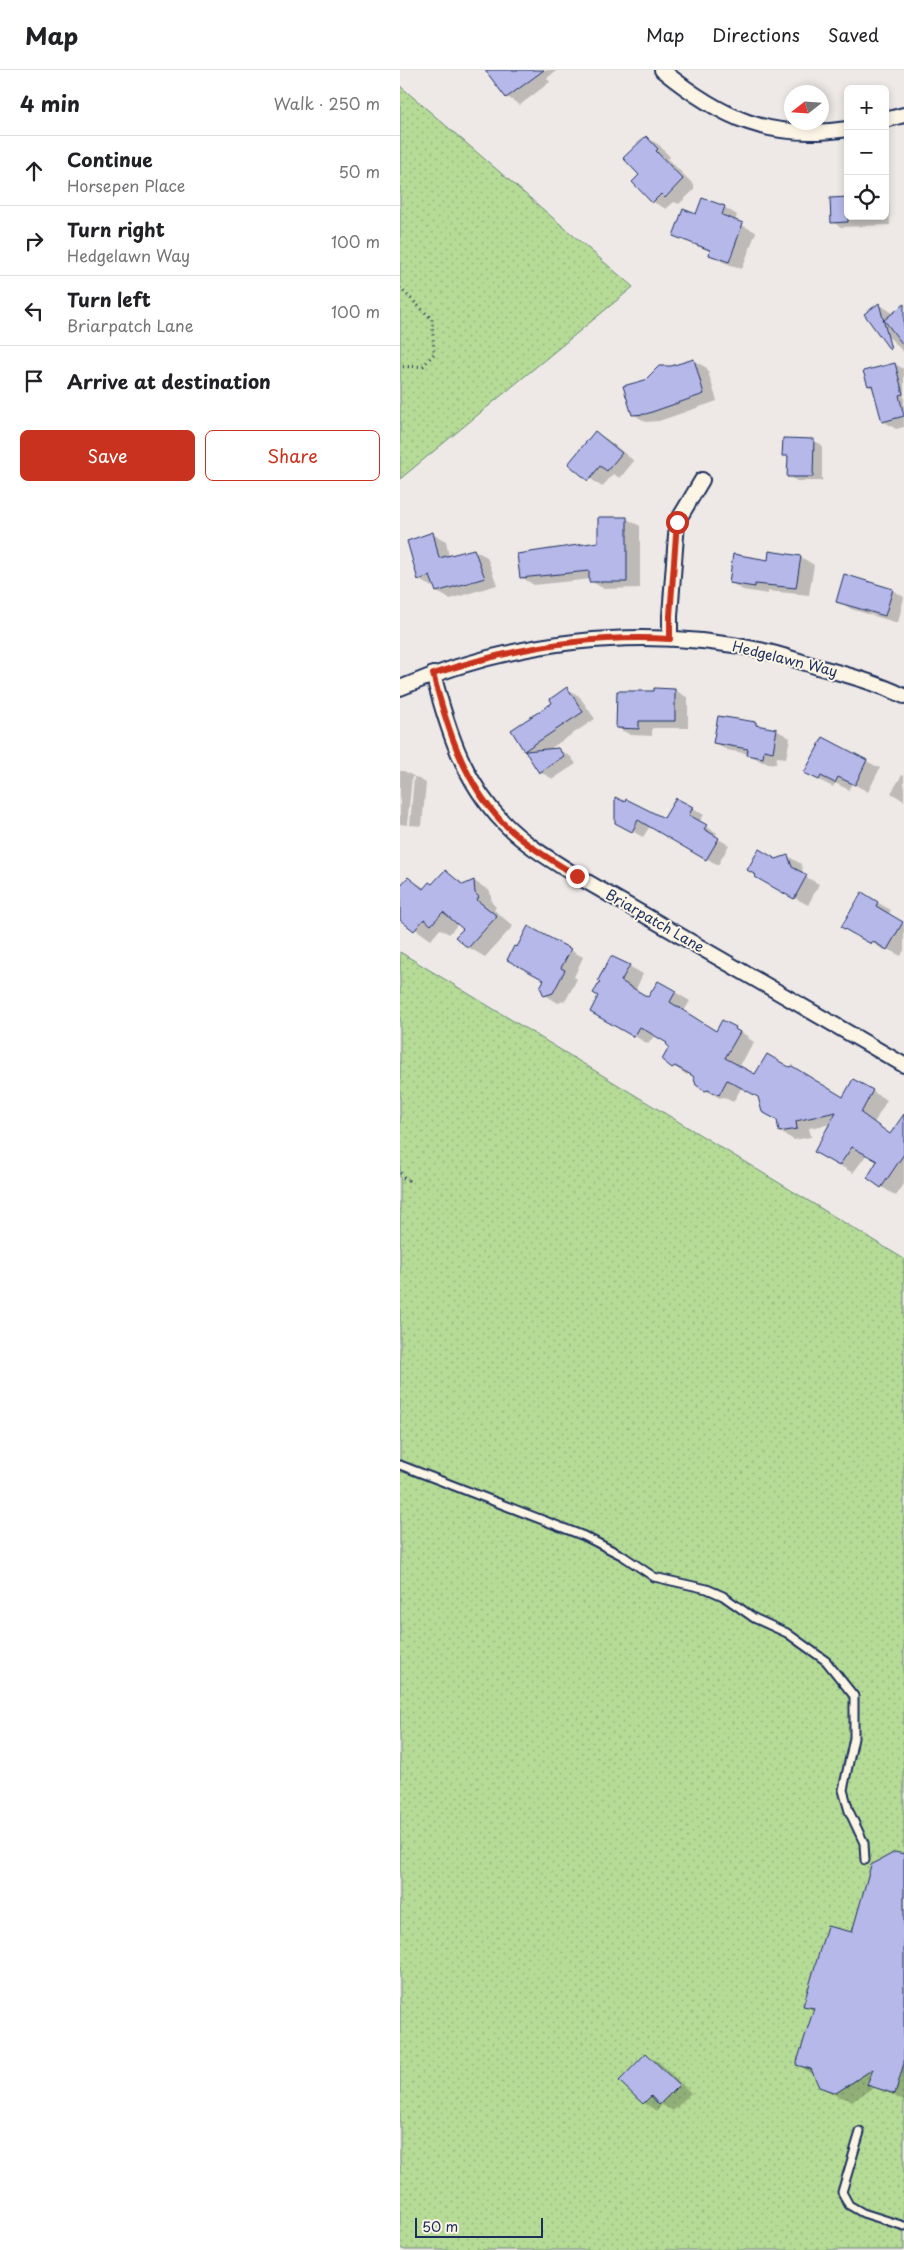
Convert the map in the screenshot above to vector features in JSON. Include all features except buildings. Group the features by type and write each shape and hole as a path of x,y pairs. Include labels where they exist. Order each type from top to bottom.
{"street":[{"path":"662,70 682,86 723,113 748,123 771,129 800,132 844,130"},
{"path":"889,119 904,115"},
{"path":"670,639 677,522 702,480"},
{"name":"Hedgelawn Way","path":"400,688 433,674 483,658 562,643 649,638 706,641 761,650 882,685 904,696"},
{"name":"Briarpatch Lane","path":"433,674 452,741 466,771 482,797 502,822 518,836 542,855 577,876 904,1065"}],"lane":[{"path":"400,1465 584,1536 624,1556 654,1577 708,1590 723,1596 754,1618 787,1633 826,1661 854,1696 854,1738 843,1790 849,1811 864,1843 865,1860"},
{"path":"860,2132 842,2192 849,2205 863,2213 904,2226"}],"path":[{"path":"400,288 432,319 434,354 423,366 400,367"},
{"path":"400,1173 408,1180 400,1178"}],"green space":[{"path":"400,86 633,287 400,479"},
{"path":"400,952 904,1259 904,2250 405,2250 400,2248"}],"route":[{"path":"577,876 542,855 518,836 502,822 482,797 466,771 452,741 433,674 483,658 562,643 649,638 670,639 677,522"}]}
